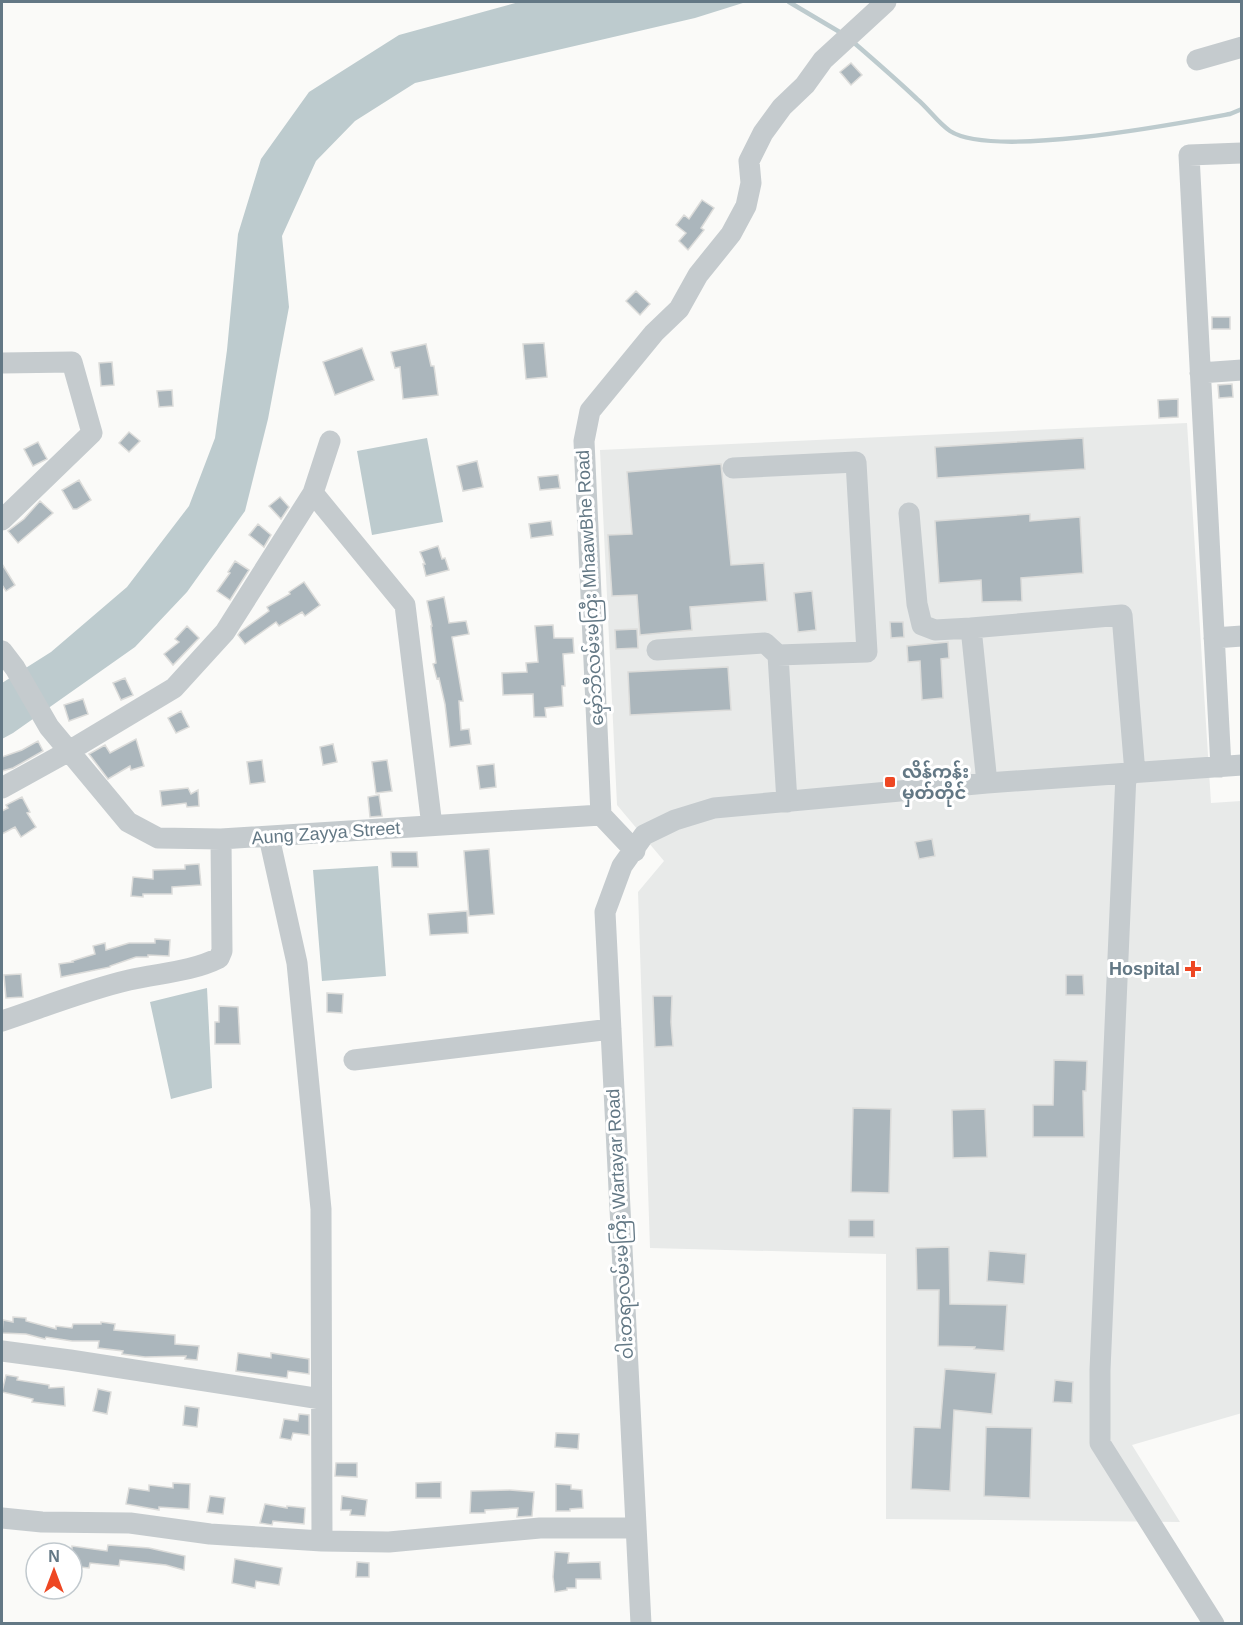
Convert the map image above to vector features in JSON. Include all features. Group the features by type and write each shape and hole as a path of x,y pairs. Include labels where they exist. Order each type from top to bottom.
{"street":[{"name":"မှော်ဘီလမ်းမကြီး MhaawBhe Road","path":"601,815 584,441 590,411 654,333 679,309 698,275 731,234 746,206 751,183 749,161 782,107 805,85 823,60 886,2"},
{"path":"1197,60 1242,47"},
{"path":"601,815 640,843 675,820 714,808 987,783 1231,766 1214,638 1189,154 1242,153"},
{"path":"2,363 72,362 92,433 2,520"},
{"path":"1200,373 1242,370"},
{"path":"2,788 69,751 174,687 225,632 313,493 330,441"},
{"path":"733,468 856,462 867,652 778,655"},
{"path":"313,493 405,606 432,826"},
{"path":"909,513 917,604 922,625 936,630 1122,615 1130,773 1101,1358 1100,1443 1214,1623"},
{"path":"971,628 987,783"},
{"path":"1214,638 1242,636"},
{"path":"657,650 765,643 778,655 787,802"},
{"name":"Aung Zayya Street","path":"2,651 15,668 49,728 128,822 158,838 269,837 601,815"},
{"path":"269,837 297,963 321,1209 322,1541"},
{"path":"2,1021 128,980 199,967 219,958 222,951 221,839"},
{"name":"ဝါးတရာလမ်းမကြီး Wartayar Road","path":"640,843 622,866 605,912 641,1623"},
{"path":"354,1060 611,1029"},
{"path":"2,1351 321,1399"},
{"path":"2,1518 42,1522 130,1523 210,1534 322,1541 389,1542 540,1528 635,1528"}],"shaded area":[{"path":"519,2 746,2 695,18 415,83 355,121 316,161 282,236 289,307 268,419 245,511 187,592 135,647 2,739 2,683 51,652 127,587 189,506 215,438 227,350 238,234 261,159 309,92 399,35"},
{"path":"1187,423 1211,803 1241,801 1242,1413 1132,1445 1180,1522 886,1519 886,1254 650,1248 638,892 664,861 617,805 600,450"},
{"path":"427,438 443,522 372,535 357,451"},
{"path":"378,866 386,976 322,981 313,870"},
{"path":"207,988 212,1088 171,1099 150,1002"}],"building":[{"path":"851,63 862,75 851,85 840,72"},
{"path":"702,200 714,208 701,228 704,230 688,250 679,241 686,233 676,225 684,215 689,219"},
{"path":"636,291 650,304 640,315 626,301"},
{"path":"1212,317 1230,317 1230,329 1212,329"},
{"path":"544,343 547,377 526,379 523,344"},
{"path":"426,344 431,366 434,366 438,395 403,399 400,367 395,368 391,352"},
{"path":"362,348 374,380 335,395 323,362"},
{"path":"112,362 114,385 101,386 99,363"},
{"path":"1232,384 1233,397 1219,398 1218,385"},
{"path":"172,390 173,406 159,407 157,391"},
{"path":"1178,399 1178,417 1159,418 1158,400"},
{"path":"129,432 140,441 129,452 119,443"},
{"path":"1083,438 1085,469 937,478 935,447"},
{"path":"38,442 47,459 33,466 24,449"},
{"path":"477,461 483,487 463,491 457,466"},
{"path":"721,464 731,565 764,563 767,601 690,607 692,630 640,635 637,595 612,596 608,535 632,534 627,472"},
{"path":"558,475 560,488 540,490 538,477"},
{"path":"79,480 91,500 73,509 62,490"},
{"path":"280,497 289,507 281,519 269,506"},
{"path":"40,501 53,513 18,543 8,531 24,519"},
{"path":"1030,514 1030,521 1080,517 1083,573 1021,578 1022,601 982,602 981,580 939,583 935,521"},
{"path":"551,521 553,535 531,538 529,524"},
{"path":"258,524 271,535 264,547 249,535"},
{"path":"438,546 449,570 426,576 423,564 425,564 420,552"},
{"path":"235,561 249,570 230,600 217,591 230,573 228,572"},
{"path":"2,564 15,585 6,591 2,585"},
{"path":"304,582 320,605 305,616 302,612 279,626 276,622 245,644 238,635 240,632 269,611 267,607 290,594 289,592"},
{"path":"812,591 816,630 798,632 794,593"},
{"path":"444,597 449,623 466,621 469,634 452,637 463,701 459,701 461,730 469,729 471,744 450,747 445,704 433,664 436,663 427,601"},
{"path":"890,622 903,622 904,637 891,638"},
{"path":"553,625 554,638 573,638 574,653 563,654 565,686 562,686 563,706 545,708 546,717 534,717 533,694 503,695 502,673 527,672 526,663 538,662 535,626"},
{"path":"187,626 199,638 173,665 164,654 179,642 175,639"},
{"path":"637,629 638,648 616,649 615,630"},
{"path":"948,642 949,658 941,659 943,698 922,700 920,661 908,662 907,646"},
{"path":"728,667 731,710 630,715 628,672"},
{"path":"125,678 133,695 121,700 113,683"},
{"path":"83,699 88,714 69,721 64,705"},
{"path":"181,711 189,727 176,733 168,718"},
{"path":"136,739 144,766 131,770 130,766 108,779 89,754 105,745 110,753"},
{"path":"38,741 43,751 13,768 2,771 2,757"},
{"path":"333,744 337,762 323,765 320,747"},
{"path":"262,760 265,782 250,784 247,762"},
{"path":"387,760 392,791 376,793 372,762"},
{"path":"494,764 496,787 480,789 477,766"},
{"path":"188,788 191,794 198,790 199,806 187,807 186,803 162,806 160,791"},
{"path":"379,795 382,816 370,817 368,797"},
{"path":"22,797 30,812 27,813 36,827 21,837 15,827 2,834 2,811 8,808 6,805"},
{"path":"932,839 935,856 919,859 915,842"},
{"path":"489,849 494,914 469,916 464,851"},
{"path":"391,852 417,852 418,867 392,867"},
{"path":"199,864 201,885 172,887 172,894 131,896 133,877 153,879 153,870 185,869 185,865"},
{"path":"467,911 468,933 430,935 428,914"},
{"path":"155,939 170,940 169,956 136,957 110,967 61,977 59,964 73,962 95,954 93,946 105,943 106,950 129,943 155,943"},
{"path":"21,974 23,997 6,998 4,975"},
{"path":"1066,975 1083,975 1084,995 1066,995"},
{"path":"327,993 343,994 342,1013 327,1012"},
{"path":"653,996 672,996 673,1046 655,1047"},
{"path":"219,1006 238,1007 240,1044 215,1044 215,1022 219,1022"},
{"path":"1054,1060 1087,1061 1086,1091 1083,1091 1084,1137 1033,1137 1033,1105 1053,1105"},
{"path":"853,1108 891,1109 889,1193 851,1192"},
{"path":"985,1109 987,1157 953,1158 952,1110"},
{"path":"849,1220 874,1220 874,1237 849,1237"},
{"path":"949,1247 950,1304 1007,1305 1004,1351 938,1346 939,1290 917,1290 916,1248"},
{"path":"989,1251 1026,1254 1024,1284 987,1281"},
{"path":"13,1317 26,1318 26,1321 56,1329 56,1326 72,1328 73,1324 101,1324 101,1322 115,1324 114,1330 175,1335 175,1344 199,1346 197,1360 185,1359 186,1356 145,1357 122,1354 123,1351 98,1348 99,1341 72,1341 46,1337 45,1339 26,1334 2,1333 3,1320 13,1322"},
{"path":"238,1353 271,1358 271,1353 309,1359 309,1374 288,1371 287,1378 236,1371"},
{"path":"945,1369 996,1373 992,1414 954,1410 950,1491 911,1489 914,1427 940,1428"},
{"path":"6,1375 18,1377 17,1380 49,1385 49,1388 64,1387 65,1406 32,1402 33,1399 2,1392"},
{"path":"1055,1380 1073,1382 1072,1403 1053,1402"},
{"path":"98,1389 111,1392 107,1414 93,1411"},
{"path":"185,1406 199,1408 197,1427 183,1425"},
{"path":"299,1414 309,1415 309,1435 293,1433 291,1440 280,1438 284,1419 298,1421"},
{"path":"986,1427 1032,1428 1030,1498 984,1496"},
{"path":"556,1433 579,1434 578,1449 555,1447"},
{"path":"336,1463 357,1463 357,1477 335,1476"},
{"path":"441,1482 441,1498 416,1498 416,1483"},
{"path":"173,1483 190,1484 189,1509 159,1507 159,1510 126,1504 129,1488 149,1491 149,1485 173,1488"},
{"path":"556,1484 571,1485 571,1489 582,1490 583,1508 556,1511"},
{"path":"471,1491 534,1492 532,1516 517,1517 518,1508 470,1513"},
{"path":"210,1496 225,1498 223,1514 207,1512"},
{"path":"342,1496 367,1500 365,1516 350,1515 351,1510 341,1510"},
{"path":"265,1504 305,1508 304,1524 273,1521 272,1525 260,1523"},
{"path":"108,1545 149,1548 185,1556 184,1570 166,1565 120,1560 119,1566 90,1563 89,1568 84,1567 84,1548 107,1551"},
{"path":"555,1552 569,1553 568,1563 600,1562 601,1579 576,1579 576,1588 555,1592 553,1577"},
{"path":"235,1559 282,1568 279,1585 256,1581 255,1588 232,1583"},
{"path":"357,1562 369,1563 369,1577 356,1577"}],"waterway":[{"path":"789,2 843,34"},
{"path":"852,41 946,128 972,139 1004,142 1086,137 1204,119 1242,109"}],"place":[{"name":"လိန်ကုန်း မှတ်တိုင်","path":"890,782"},
{"name":"Hospital","path":"1193,969"}]}
